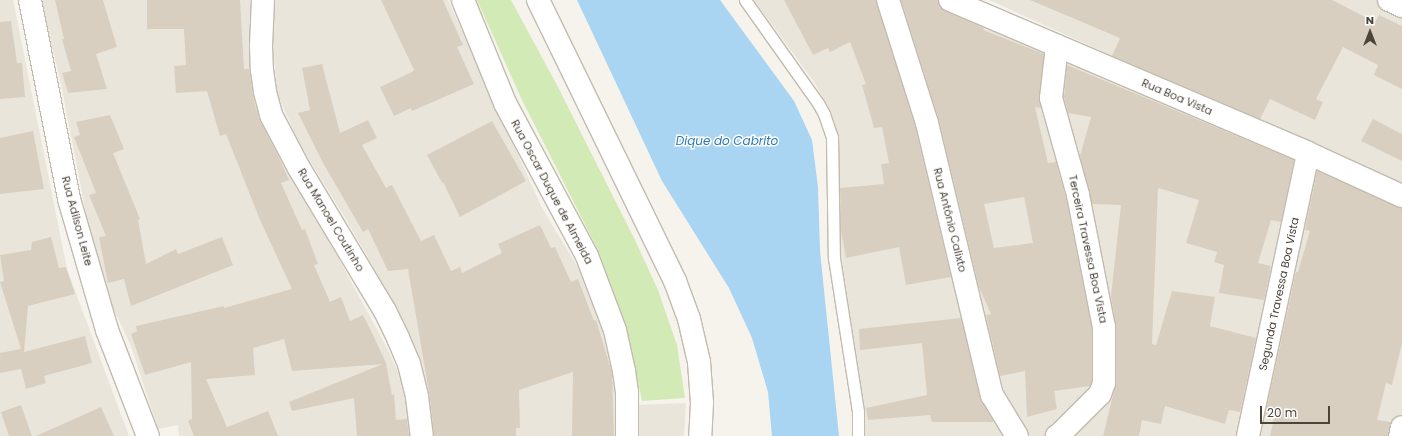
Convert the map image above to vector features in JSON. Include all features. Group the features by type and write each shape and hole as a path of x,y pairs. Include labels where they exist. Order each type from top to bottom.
{"street":[{"name":"Rua Adilson Leite","path":"30,0 69,199 107,330 148,436"},
{"name":"Rua Manoel Coutinho","path":"263,0 261,46 262,70 265,92 272,115 296,162 385,311 398,338 409,364 417,397 422,436"},
{"name":"Rua Oscar Duque de Almeida","path":"463,0 505,103 587,256 615,330 624,371 628,417 627,436"},
{"path":"538,0 682,300 695,340 699,362 702,402 700,436"},
{"name":"Rua Antônio Calixto","path":"888,0 927,123 992,395 1017,436"},
{"name":"Rua Boa Vista","path":"950,0 1308,152 1402,196"},
{"path":"1389,0 1402,6"},
{"name":"Terceira Travessa Boa Vista","path":"1056,46 1051,98 1078,195 1104,327 1104,384 1100,394 1057,436"},
{"name":"Segunda Travessa Boa Vista","path":"1248,436 1308,152"},
{"path":"1400,436 1402,427"}],"lane":[{"path":"745,0 818,103 824,114 832,137 834,258 858,412 858,436"}],"shaded area":[{"path":"0,0 13,0 67,269 129,436 0,436"},
{"path":"41,0 254,0 250,33 251,68 262,95 280,156 322,228 387,348 400,376 409,417 410,436 179,436 178,425 158,429 131,346 98,276 61,84"},
{"path":"274,0 448,0 542,208 582,274 612,335 620,436 429,436 421,371 411,338 394,303 344,216 299,143 277,93 272,33"},
{"path":"474,0 513,92 568,200 628,353 639,405 686,403 684,436 636,436 637,409"},
{"path":"754,0 941,0 1402,192 1402,436 863,436 862,394 839,241 838,142 835,124 829,108 814,82"},
{"path":"989,0 1402,0 1402,188 1323,151"}],"green space":[{"path":"477,0 511,0 558,87 634,238 658,290 677,345 685,398 642,401 631,348 616,298 597,248 522,100"}],"water":[{"name":"Dique do Cabrito","path":"577,0 720,0 794,101 812,140 818,187 820,251 839,436 772,436 768,392 752,338 729,288 662,181"}],"building":[{"path":"55,0 103,0 117,47 96,54 107,89 68,93 62,73 71,71 62,39 64,39"},
{"path":"147,0 240,0 244,69 249,69 254,102 259,118 289,180 281,183 302,230 305,229 318,264 314,265 330,302 341,297 350,321 363,315 386,363 392,395 394,394 396,420 407,419 409,436 357,436 354,398 292,411 289,402 383,364 292,371 284,339 253,348 255,375 206,379 227,427 268,411 278,436 194,436 188,421 192,419 191,362 145,375 131,334 137,331 136,326 224,306 224,308 292,289 260,220 226,134 220,136 207,91 176,93 174,66 186,65 184,29 147,29"},
{"path":"381,0 443,0 463,45 457,47 474,84 412,111 411,108 394,116 380,87 414,70"},
{"path":"784,0 876,0 915,126 951,277 906,285 899,247 846,258 841,231 840,188 884,184 881,164 889,163 882,127 874,128 862,85 866,84 850,42 830,52 828,48 813,55"},
{"path":"901,0 938,0 940,7 945,11 984,28 983,30 1044,54 1039,97 1041,108 1035,107 1048,163 1056,162 1066,198 1092,328 1092,381 1090,386 1054,391 1057,409 1027,417 1025,371 1000,376 986,315 991,314 979,287 939,120","holes":["1024,197 1033,243 994,248 984,204"]},
{"path":"1030,0 1332,0 1375,22 1379,15 1402,26 1402,89 1374,75 1378,65 1343,47 1316,99 1323,102 1315,120 1270,99 1260,119 1112,56 1120,38"},
{"path":"11,21 17,63 22,63 25,97 0,99 0,22"},
{"path":"322,64 340,133 368,120 377,138 362,145 386,188 392,185 421,241 434,235 451,271 460,267 462,273 502,253 498,244 540,225 551,248 555,247 571,282 578,279 594,321 596,320 612,373 614,436 572,436 573,372 519,390 520,428 516,428 516,436 434,436 430,398 408,269 388,271 368,229 363,232 322,161 298,113 310,110 302,68"},
{"path":"1067,65 1294,160 1281,222 1271,220 1258,263 1271,266 1264,300 1219,293 1224,265 1214,262 1217,252 1186,243 1199,200 1158,188 1152,344 1156,345 1172,291 1215,297 1210,326 1256,338 1240,412 1229,410 1225,424 1165,406 1161,424 1142,420 1139,436 1103,436 1116,383 1116,327 1111,296 1121,205 1092,204 1080,156 1091,117 1068,113 1064,97"},
{"path":"110,115 124,149 113,153 140,219 138,220 146,264 176,249 178,254 222,237 233,265 131,306 124,279 108,283 99,237 106,236 89,195 96,193 74,137 80,135 76,122"},
{"path":"1373,119 1402,134 1402,161 1361,141"},
{"path":"492,121 526,181 460,217 443,182 442,183 427,155"},
{"path":"33,131 44,189 0,194 0,138"},
{"path":"1317,171 1402,208 1402,343 1392,385 1386,383 1377,420 1391,422 1388,436 1270,436 1274,418 1265,416 1296,272 1298,272 1310,231 1305,230"},
{"path":"51,237 59,268 66,267 75,294 28,306 24,352 85,336 92,363 44,376 46,383 26,389 21,369 0,373 0,353 21,349 0,282 4,281 0,255 31,250 32,242"},
{"path":"961,318 980,398 994,422 932,422 930,415 868,420 866,408 927,395 922,343 860,350 859,329"},
{"path":"21,405 32,436 9,436 1,412"},
{"path":"101,407 114,436 36,436"}]}
